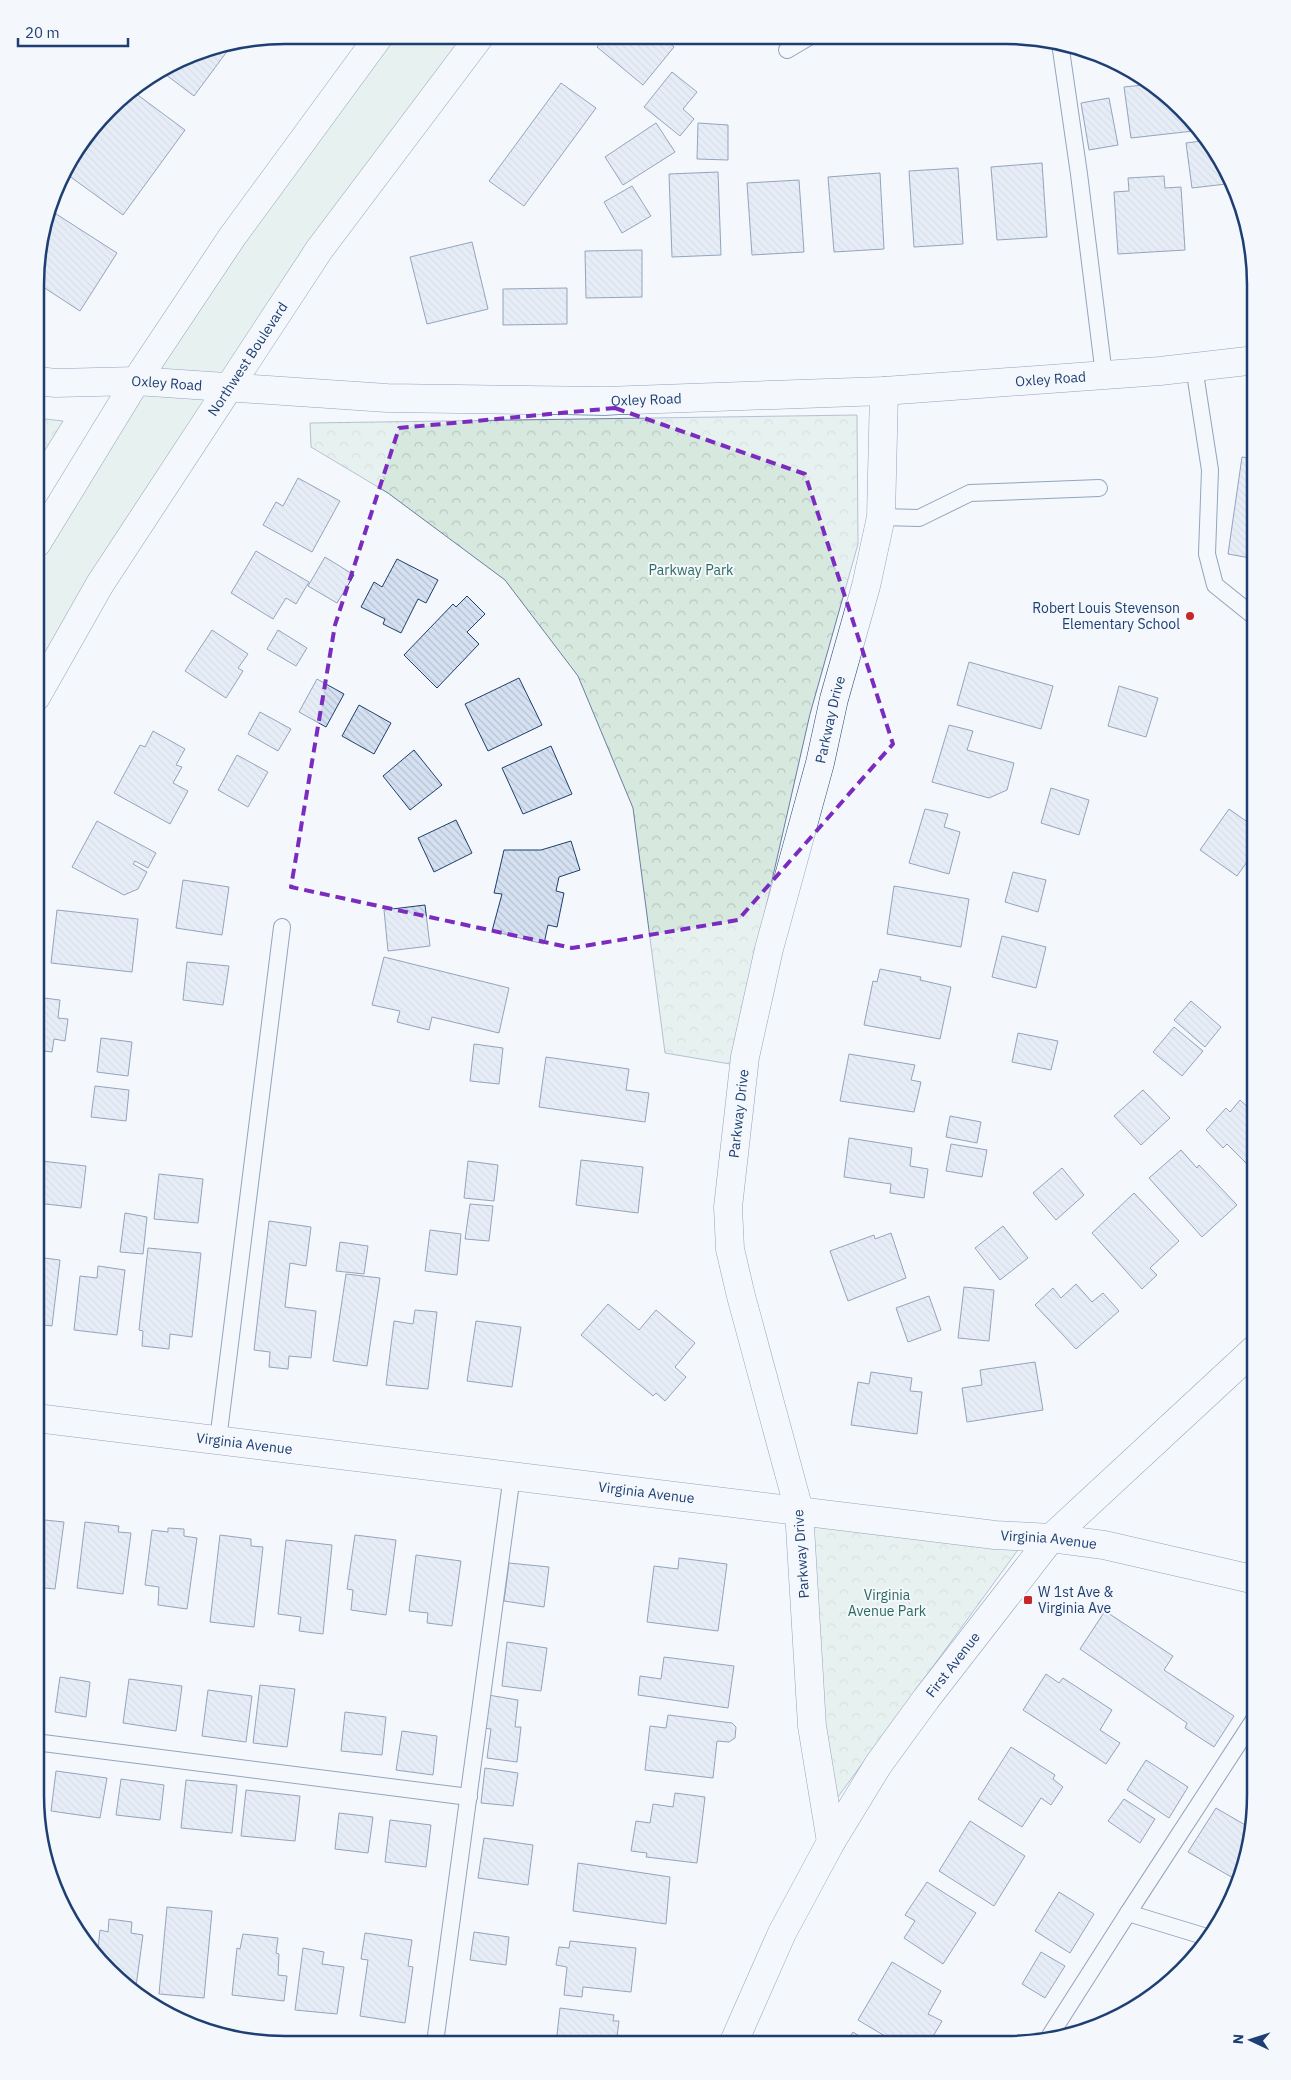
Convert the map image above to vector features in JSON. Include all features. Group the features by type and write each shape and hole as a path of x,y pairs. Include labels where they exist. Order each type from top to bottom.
{"street":[{"path":"44,532 136,381 232,237 373,44"},
{"name":"Northwest Boulevard","path":"44,683 100,584 319,250 474,44"},
{"name":"Oxley Road","path":"44,382 136,381 387,398 605,401 884,391 1104,375 1247,361"},
{"name":"Parkway Drive","path":"831,1842 812,1726 798,1510 730,1249 728,1207 745,1058 769,949 820,763 834,699 866,586 881,518 884,391"},
{"name":"First Avenue","path":"737,2036 782,1933 831,1842 889,1750 926,1699 1051,1538 1247,1356"},
{"name":"Virginia Avenue","path":"44,1419 995,1535 1051,1538 1104,1545 1247,1578"}],"lane":[{"path":"787,50 796,44"},
{"path":"1061,50 1080,174 1104,375"},
{"path":"1194,367 1210,470 1207,554 1215,585 1247,611"},
{"path":"881,518 919,518 970,493 1099,488"},
{"path":"218,1440 282,927"},
{"path":"436,2036 512,1475"},
{"path":"1051,2032 1247,1732"},
{"path":"44,1743 469,1797"},
{"path":"1128,1913 1202,1936"}],"highlighted area":[{"path":"615,408 805,474 893,744 738,920 572,948 291,887 335,625 399,428"}],"green space":[{"path":"374,44 474,44 319,250 44,684 44,533"},
{"name":"Parkway Park","path":"857,415 858,544 810,714 730,1064 665,1053 633,808 578,676 505,580 388,493 311,447 310,423"},
{"path":"44,419 63,421 44,452"},
{"name":"Virginia Avenue Park","path":"807,1519 1023,1543 835,1801 827,1768"}],"building":[{"path":"599,44 670,44 674,47 643,85 597,47"},
{"path":"228,50 194,96 166,75 192,62"},
{"path":"672,72 697,92 683,109 694,119 680,136 644,107"},
{"path":"561,83 596,108 524,206 489,181"},
{"path":"1142,85 1165,103 1192,131 1131,138 1124,87"},
{"path":"137,94 185,130 123,215 70,176 76,165 110,118"},
{"path":"1109,98 1118,145 1089,150 1081,103"},
{"path":"656,123 675,152 623,185 605,157"},
{"path":"698,123 728,125 728,160 697,159"},
{"path":"1200,141 1225,184 1192,188 1186,143"},
{"path":"1042,163 1047,237 997,240 991,167"},
{"path":"958,168 963,244 914,247 909,171"},
{"path":"718,172 721,255 672,257 669,174"},
{"path":"880,173 884,249 834,252 828,177"},
{"path":"1164,176 1165,188 1181,187 1185,250 1118,254 1114,192 1129,191 1128,178"},
{"path":"799,180 804,252 752,255 747,183"},
{"path":"632,186 651,216 622,233 604,202"},
{"path":"55,213 117,253 80,311 44,288 48,237"},
{"path":"472,242 488,309 427,324 410,257"},
{"path":"642,250 642,297 586,298 585,251"},
{"path":"567,288 567,324 503,325 503,289"},
{"path":"1242,457 1247,458 1247,557 1228,554"},
{"path":"298,478 340,501 312,552 263,525 276,502 283,506"},
{"path":"256,551 309,582 296,604 286,598 273,619 231,593"},
{"path":"325,557 354,575 337,603 308,586"},
{"path":"397,559 438,580 426,603 418,599 401,633 383,624 385,619 361,607 374,582 382,587"},
{"path":"467,596 485,614 467,632 479,644 437,688 404,655 453,604 456,607"},
{"path":"212,630 248,654 238,668 243,671 226,698 185,671"},
{"path":"278,630 307,648 296,666 267,649"},
{"path":"969,662 1053,686 1041,729 957,705"},
{"path":"519,678 542,725 488,751 465,704"},
{"path":"317,679 344,694 326,727 299,712"},
{"path":"1119,686 1158,698 1146,737 1108,726"},
{"path":"359,705 391,723 374,754 342,736"},
{"path":"260,712 291,729 278,751 248,734"},
{"path":"949,725 973,731 967,750 1014,763 1007,790 989,798 932,782"},
{"path":"153,731 185,749 176,765 182,767 173,783 188,791 170,824 114,793 140,745 145,747"},
{"path":"551,746 572,794 523,814 502,768"},
{"path":"414,750 442,785 410,810 383,776"},
{"path":"237,755 268,772 248,807 218,790"},
{"path":"1051,788 1089,800 1079,835 1041,823"},
{"path":"925,809 948,814 944,827 960,832 949,874 909,863"},
{"path":"1229,809 1247,822 1247,862 1237,876 1200,850"},
{"path":"456,820 472,853 434,872 418,838"},
{"path":"97,821 156,853 148,868 135,861 133,864 147,872 138,889 124,895 72,867"},
{"path":"571,841 580,870 559,877 556,891 564,893 557,927 548,925 544,944 492,931 502,894 494,893 504,850 541,850"},
{"path":"1013,872 1046,880 1038,912 1005,902"},
{"path":"183,880 229,887 222,935 176,928"},
{"path":"894,886 969,899 961,947 887,934"},
{"path":"425,905 430,946 388,951 384,910"},
{"path":"57,910 138,919 132,972 51,963"},
{"path":"1002,936 1046,947 1036,988 992,977"},
{"path":"384,957 509,988 499,1033 432,1017 429,1030 397,1022 400,1011 372,1005"},
{"path":"187,962 229,966 223,1005 183,1000"},
{"path":"880,969 921,977 920,980 951,987 940,1039 864,1025 873,981 877,982"},
{"path":"44,998 60,1000 58,1018 68,1019 65,1041 54,1039 52,1052 44,1051"},
{"path":"1191,1001 1221,1027 1205,1047 1174,1020"},
{"path":"1174,1027 1203,1051 1182,1076 1153,1052"},
{"path":"1018,1033 1058,1041 1051,1070 1012,1062"},
{"path":"101,1038 132,1042 128,1076 97,1072"},
{"path":"474,1044 503,1048 499,1084 470,1081"},
{"path":"849,1054 915,1065 911,1080 921,1082 914,1112 840,1101"},
{"path":"546,1057 629,1069 626,1090 649,1093 645,1122 539,1107"},
{"path":"95,1086 129,1090 126,1121 91,1117"},
{"path":"1143,1090 1170,1118 1141,1145 1114,1116"},
{"path":"1240,1100 1247,1107 1247,1164 1227,1144 1223,1148 1206,1130 1226,1108 1230,1112"},
{"path":"950,1116 981,1122 977,1143 946,1137"},
{"path":"849,1138 912,1148 910,1166 928,1169 924,1198 890,1193 891,1184 844,1177"},
{"path":"951,1144 987,1150 982,1177 946,1171"},
{"path":"1181,1150 1197,1168 1199,1165 1237,1205 1202,1237 1149,1178"},
{"path":"581,1160 643,1167 638,1213 576,1205"},
{"path":"44,1161 86,1166 81,1208 44,1204"},
{"path":"468,1161 498,1165 494,1201 464,1198"},
{"path":"1062,1168 1084,1195 1056,1220 1033,1193"},
{"path":"159,1174 203,1179 198,1223 154,1219"},
{"path":"1134,1193 1179,1241 1150,1268 1157,1275 1142,1289 1092,1233"},
{"path":"470,1204 493,1206 489,1241 465,1239"},
{"path":"125,1213 147,1217 143,1254 120,1252"},
{"path":"269,1221 311,1227 306,1266 290,1263 285,1307 316,1311 311,1358 289,1356 288,1369 269,1367 270,1352 254,1350"},
{"path":"1003,1226 1028,1258 1000,1280 975,1248"},
{"path":"430,1230 461,1234 457,1275 425,1271"},
{"path":"891,1233 906,1278 848,1301 830,1251 874,1235 875,1239"},
{"path":"340,1242 368,1246 364,1274 336,1271"},
{"path":"148,1248 201,1253 192,1337 170,1334 169,1349 142,1346 143,1331 139,1330"},
{"path":"44,1258 60,1260 52,1326 44,1325"},
{"path":"98,1266 125,1270 117,1335 74,1330 80,1276 97,1278"},
{"path":"346,1274 380,1278 367,1366 333,1361"},
{"path":"1076,1284 1092,1302 1103,1293 1119,1311 1076,1349 1035,1305 1053,1288 1061,1298"},
{"path":"964,1287 994,1290 989,1341 958,1338"},
{"path":"929,1296 941,1330 908,1342 896,1308"},
{"path":"608,1304 639,1330 656,1310 695,1343 675,1367 686,1377 665,1401 656,1393 653,1396 581,1335"},
{"path":"415,1310 437,1312 428,1389 386,1385 394,1321 413,1324"},
{"path":"476,1321 521,1327 512,1387 467,1381"},
{"path":"1035,1362 1043,1410 967,1422 962,1388 982,1385 980,1370"},
{"path":"871,1372 912,1378 910,1391 922,1392 917,1434 851,1425 858,1382 869,1384"},
{"path":"44,1520 64,1522 55,1589 44,1588"},
{"path":"85,1522 119,1526 118,1532 131,1533 123,1594 77,1588"},
{"path":"168,1528 184,1529 184,1536 197,1538 187,1609 158,1605 159,1587 145,1585 152,1530 168,1532"},
{"path":"220,1535 251,1539 251,1546 263,1547 254,1627 210,1622"},
{"path":"355,1535 396,1540 386,1615 351,1610 353,1590 347,1589"},
{"path":"286,1540 332,1545 323,1634 299,1631 301,1617 278,1614"},
{"path":"416,1555 461,1561 452,1626 427,1623 428,1613 409,1611"},
{"path":"679,1558 727,1564 718,1631 647,1622 654,1566 678,1569"},
{"path":"509,1563 549,1567 544,1607 504,1601"},
{"path":"1105,1611 1173,1656 1164,1670 1234,1716 1214,1747 1185,1728 1187,1723 1080,1649"},
{"path":"507,1642 547,1648 541,1691 502,1686"},
{"path":"664,1657 734,1666 728,1708 638,1695 640,1676 661,1679"},
{"path":"1046,1674 1059,1683 1063,1678 1112,1710 1100,1730 1120,1743 1106,1764 1023,1710"},
{"path":"60,1677 90,1682 86,1717 55,1712"},
{"path":"129,1679 182,1686 176,1731 123,1723"},
{"path":"260,1685 295,1689 287,1747 253,1743"},
{"path":"208,1690 252,1696 246,1742 202,1736"},
{"path":"488,1695 518,1700 515,1727 521,1727 517,1762 487,1758 491,1729 483,1728"},
{"path":"345,1712 386,1717 382,1755 341,1751"},
{"path":"668,1715 732,1723 736,1727 735,1738 729,1742 717,1741 713,1778 645,1770 650,1726 666,1728"},
{"path":"402,1731 437,1736 433,1775 396,1770"},
{"path":"1011,1747 1055,1775 1053,1779 1063,1787 1051,1805 1041,1798 1022,1827 978,1799"},
{"path":"1146,1760 1188,1787 1169,1818 1127,1790"},
{"path":"485,1768 518,1773 513,1806 481,1803"},
{"path":"56,1771 107,1778 100,1818 51,1811"},
{"path":"121,1779 164,1785 160,1820 116,1815"},
{"path":"186,1780 237,1785 232,1833 181,1828"},
{"path":"246,1790 300,1796 295,1841 241,1836"},
{"path":"675,1793 705,1797 697,1863 646,1857 647,1853 631,1851 636,1821 650,1823 653,1804 673,1807"},
{"path":"1124,1799 1155,1819 1140,1843 1108,1821"},
{"path":"1216,1808 1245,1825 1243,1843 1232,1878 1188,1852"},
{"path":"339,1813 373,1817 368,1853 335,1849"},
{"path":"390,1820 431,1825 426,1867 385,1862"},
{"path":"970,1821 1025,1856 994,1906 939,1871"},
{"path":"484,1838 533,1845 528,1885 478,1878"},
{"path":"578,1863 670,1877 666,1924 573,1911"},
{"path":"927,1882 976,1913 943,1964 904,1938 915,1921 905,1915"},
{"path":"1059,1892 1094,1914 1070,1953 1035,1931"},
{"path":"167,1907 212,1911 204,1998 159,1994"},
{"path":"109,1919 132,1922 131,1933 143,1935 136,1985 114,1966 98,1948 100,1930 108,1932"},
{"path":"474,1932 509,1937 506,1965 470,1960"},
{"path":"365,1933 412,1940 408,1966 413,1967 405,2023 360,2016 368,1960 361,1959"},
{"path":"243,1934 278,1938 276,1953 279,1954 278,1975 287,1976 284,2001 232,1995 237,1948 240,1949"},
{"path":"570,1941 636,1948 631,1992 583,1987 582,1997 564,1995 567,1967 556,1965 559,1947 569,1948"},
{"path":"303,1948 324,1952 322,1964 344,1967 337,2014 295,2010"},
{"path":"1041,1952 1065,1966 1045,1998 1022,1984"},
{"path":"892,1962 941,1991 928,2014 942,2021 933,2036 885,2036 858,2020"},
{"path":"560,2008 614,2015 613,2021 619,2021 617,2036 557,2036"},
{"path":"853,2032 859,2036 851,2036"}],"place":[{"name":"Robert Louis Stevenson Elementary School","path":"1190,616"},
{"name":"W 1st Ave & Virginia Ave","path":"1028,1600"}]}
